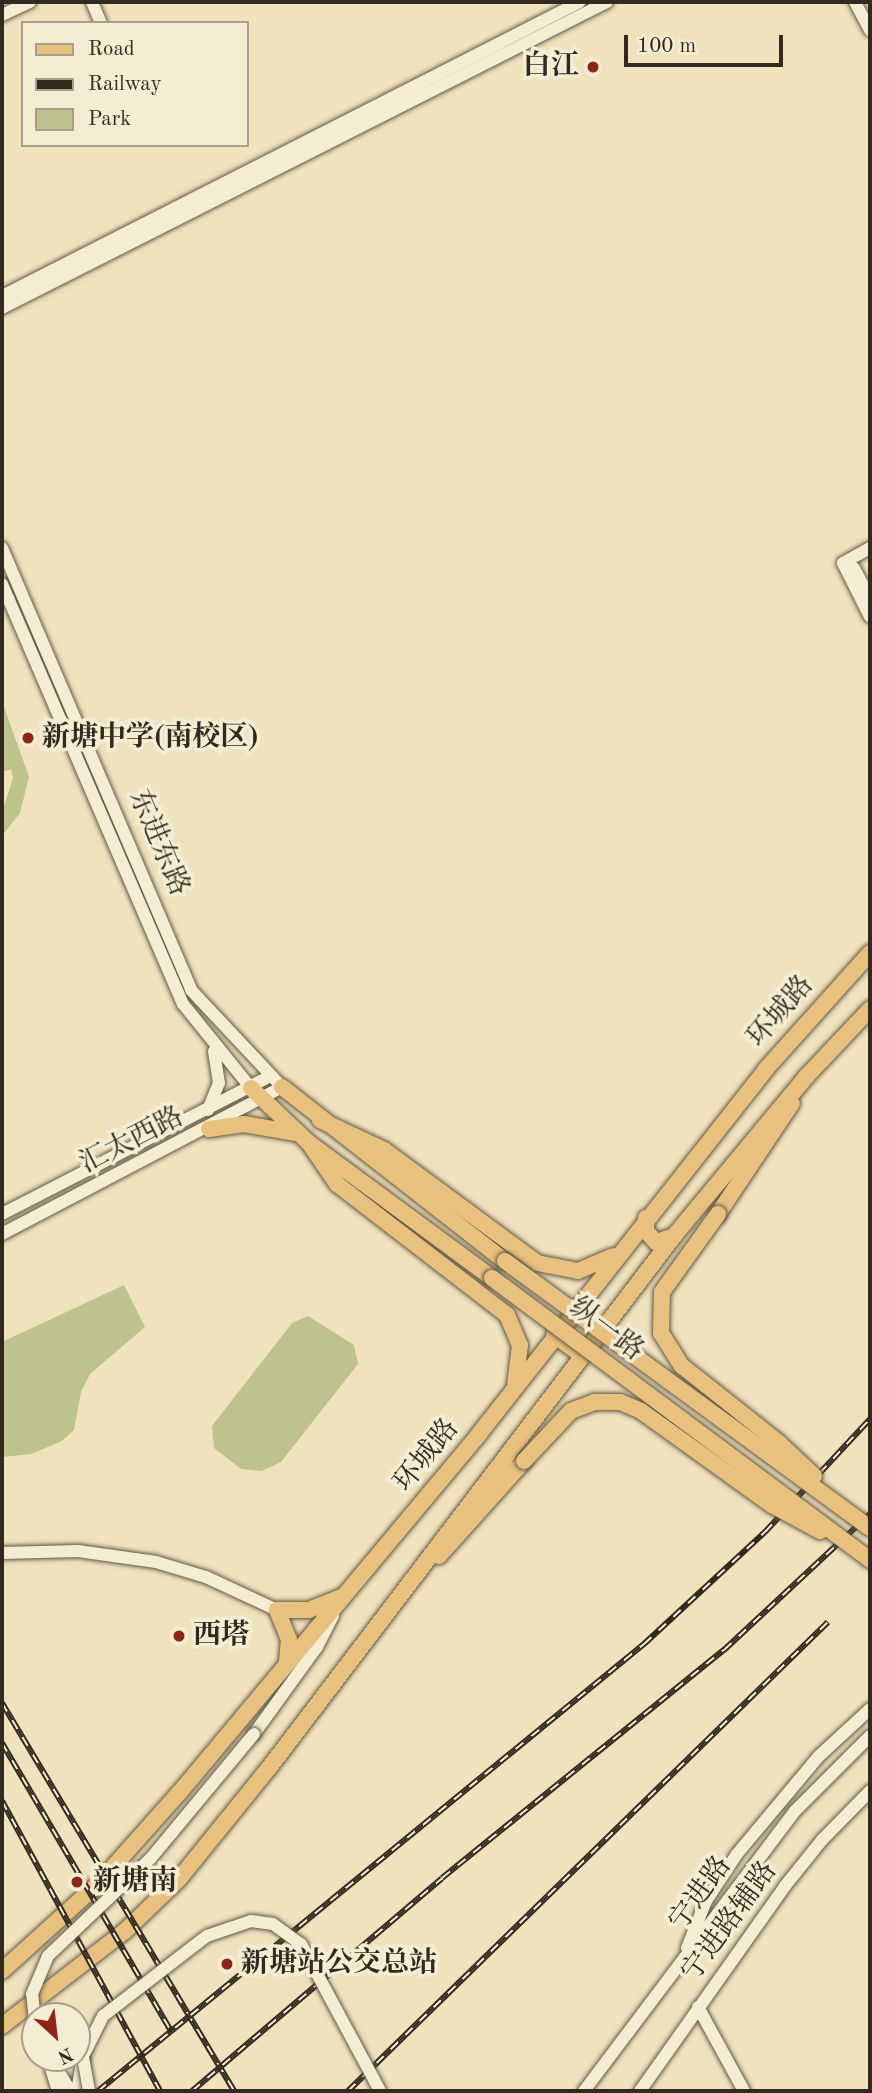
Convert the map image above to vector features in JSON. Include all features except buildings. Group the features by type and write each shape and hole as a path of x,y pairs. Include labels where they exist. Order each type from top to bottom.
{"main road":[{"name":"环城路","path":"2,1971 51,1930 135,1844 350,1592 766,1069 870,953"},
{"path":"2,2025 72,1975 157,1904 269,1768 674,1236 806,1077 870,1009"},
{"path":"806,1077 771,1141 662,1292 658,1321 666,1345 682,1366 779,1443 856,1517"},
{"name":"东进东路","path":"276,1082 320,1120"},
{"name":"东进东路","path":"257,1093 303,1138"},
{"path":"320,1120 384,1150 522,1253 548,1267 578,1271 621,1251"},
{"name":"纵一路","path":"320,1120 505,1261 870,1528"},
{"path":"209,1129 244,1124 303,1138 337,1184 488,1297 507,1315 517,1334 520,1356 515,1386"},
{"name":"纵一路","path":"303,1138 870,1560"},
{"path":"646,1218 649,1238 663,1242 674,1236"},
{"path":"488,1297 507,1295 520,1282 522,1253"},
{"path":"554,1335 582,1355"},
{"path":"409,1584 461,1535 524,1461 571,1412 595,1402 620,1402 641,1411 786,1513 855,1548"},
{"path":"286,1664 289,1639 277,1609 320,1607 350,1592"}],"street":[{"path":"2,15 30,2"},
{"path":"92,2 101,21"},
{"path":"2,296 572,8 607,2"},
{"path":"855,2 870,30"},
{"path":"2,308 572,8"},
{"name":"东进东路","path":"2,548 191,990 276,1082"},
{"path":"846,561 870,548"},
{"path":"846,561 870,598"},
{"path":"846,561 870,617"},
{"name":"东进东路","path":"2,584 183,1004 212,1044 257,1093"},
{"path":"206,1112 219,1083 212,1044"},
{"name":"汇太西路","path":"2,1234 209,1129 276,1082"},
{"name":"汇太西路","path":"2,1214 206,1112 257,1093"},
{"path":"2,1553 78,1551 156,1562 218,1582 277,1609"},
{"path":"33,2002 32,1994 48,1956 151,1858 254,1734 317,1647 338,1605"},
{"name":"宁进路辅路","path":"682,1961 706,1901 737,1854 818,1757 870,1710"},
{"name":"宁进路","path":"584,2091 795,1811 870,1736"},
{"name":"宁进路辅路","path":"640,2091 814,1849 870,1791"},
{"path":"91,2040 103,2016 174,1960 228,1926 262,1922 284,1928 308,1954 380,2091"},
{"path":"698,2007 744,2091"},
{"path":"53,2072 58,2091"},
{"path":"58,2072 71,2091"},
{"path":"77,2091 80,2072"},
{"path":"86,2072 89,2091"}],"green space":[{"path":"2,701 29,777 20,813 2,836 2,813 13,778 11,769 2,772"},
{"path":"124,1285 145,1327 90,1374 81,1392 74,1430 62,1441 31,1454 2,1457 2,1342"},
{"path":"308,1316 354,1345 358,1364 281,1462 262,1471 241,1469 214,1448 212,1426 292,1323"}],"railway":[{"path":"98,2091 644,1644 765,1532 870,1419"},
{"path":"192,2091 442,1878 724,1650 870,1514"},
{"path":"348,2091 828,1622"},
{"path":"2,1703 234,2091"},
{"path":"2,1743 171,2031"},
{"path":"2,1801 160,2091"}],"place":[{"name":"白江","path":"593,67"},
{"name":"新塘中学(南校区)","path":"28,738"},
{"name":"西塔","path":"179,1636"},
{"name":"新塘南","path":"77,1882"},
{"name":"新塘站公交总站","path":"227,1964"}]}
